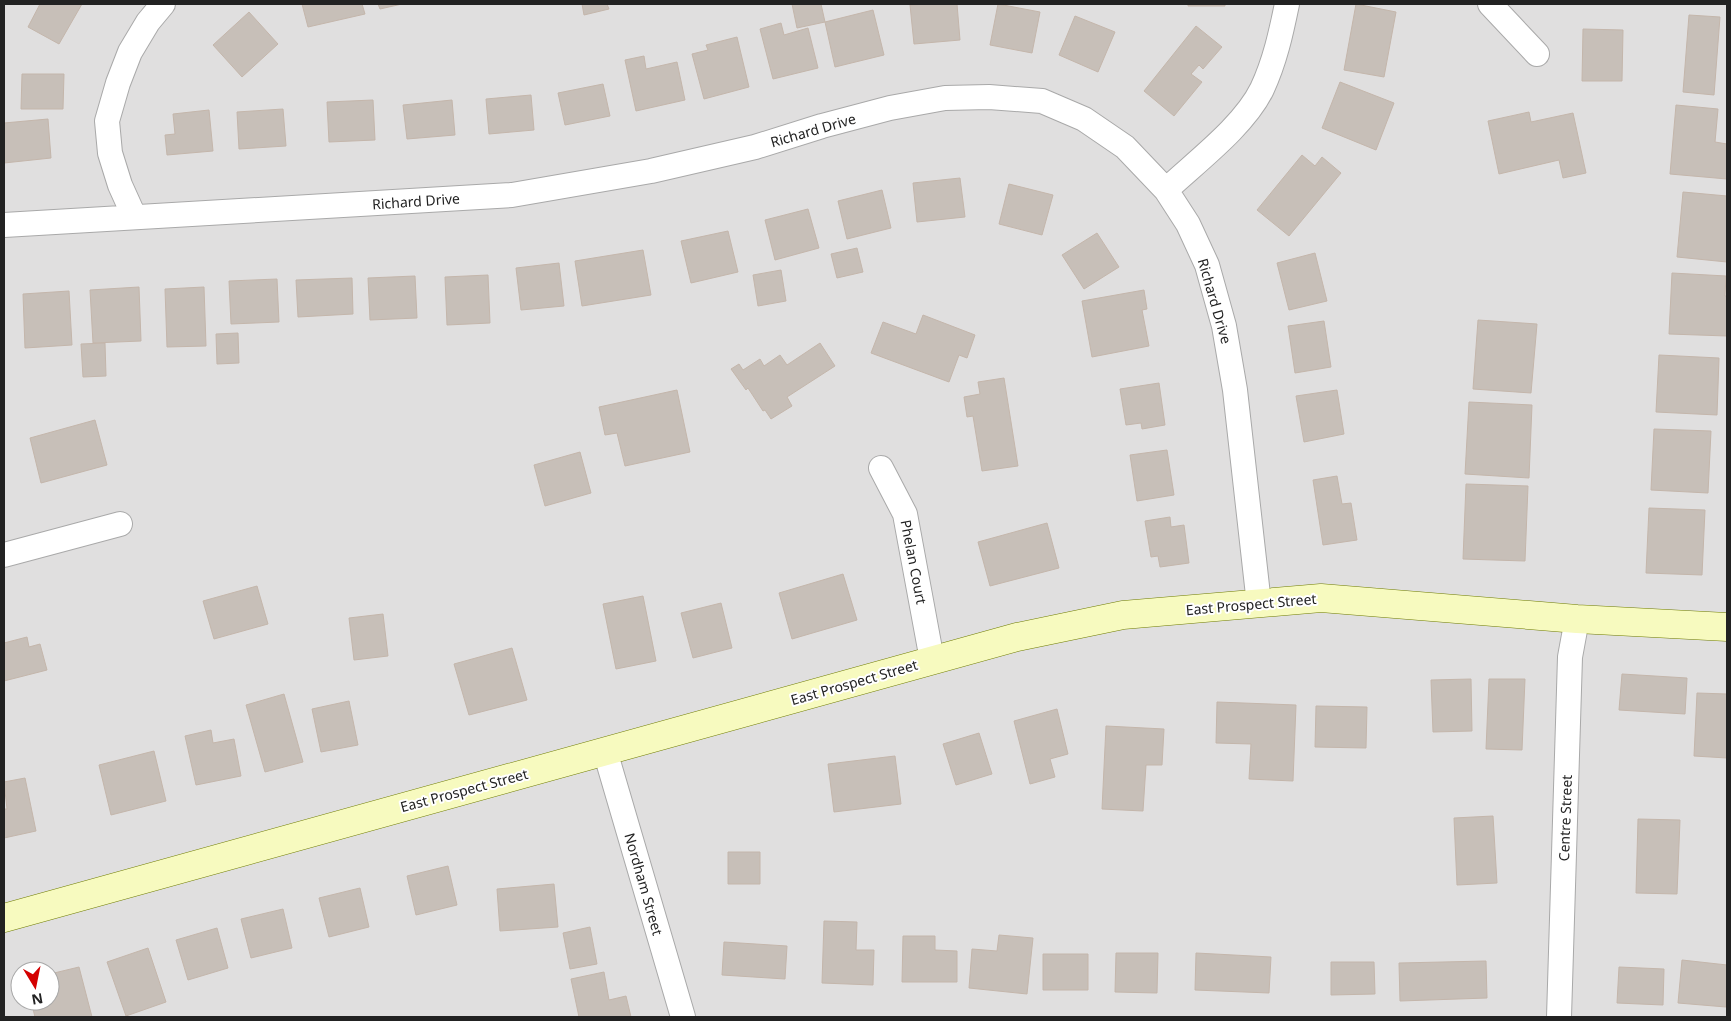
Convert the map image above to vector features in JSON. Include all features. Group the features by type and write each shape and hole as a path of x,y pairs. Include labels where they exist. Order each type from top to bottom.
{"street":[{"path":"134,216 120,185 110,153 107,121 118,83 130,52 148,22 163,4"},
{"path":"1166,190 1238,123 1261,91 1276,54 1287,4"},
{"path":"1490,4 1537,54"},
{"name":"Richard Drive","path":"4,225 512,195 651,171 727,154 890,108 945,98 989,97 1042,101 1084,119 1125,147 1166,190 1188,224 1207,265 1224,326 1235,390 1259,604"},
{"name":"Phelan Court","path":"880,468 905,514 932,660"},
{"path":"4,555 120,524"},
{"name":"East Prospect Street","path":"4,918 932,660 1017,637 1123,615 1322,598 1577,619 1727,627"},
{"name":"Centre Street","path":"1559,1017 1570,658 1577,619"},
{"name":"Nordham Street","path":"605,751 683,1017"}],"shaded area":[{"path":"4,4 1727,4 1727,1017 4,1017"}],"building":[{"path":"40,4 82,4 59,44 28,27"},
{"path":"302,4 362,4 365,14 308,27"},
{"path":"378,4 402,4 380,9"},
{"path":"582,4 607,4 609,9 584,15"},
{"path":"792,4 821,4 825,22 797,28"},
{"path":"957,4 960,40 914,44 910,5"},
{"path":"998,4 1040,12 1032,53 990,45"},
{"path":"1188,4 1225,4 1225,6 1188,6"},
{"path":"1356,4 1396,12 1384,77 1344,70"},
{"path":"873,10 884,55 835,67 825,22"},
{"path":"249,12 278,44 242,77 213,45"},
{"path":"1689,15 1720,17 1714,95 1683,92"},
{"path":"1075,16 1115,32 1098,72 1059,55"},
{"path":"781,23 784,35 808,28 818,68 773,79 760,29"},
{"path":"1196,26 1222,47 1203,69 1199,65 1191,74 1202,82 1174,116 1144,91"},
{"path":"1583,29 1623,30 1622,81 1582,81"},
{"path":"737,37 749,87 704,99 692,54 708,50 706,45"},
{"path":"644,56 646,69 677,62 685,100 636,111 625,60"},
{"path":"22,74 64,74 63,109 21,109"},
{"path":"1340,82 1394,103 1376,150 1322,128"},
{"path":"603,84 610,116 565,125 558,93"},
{"path":"531,95 534,130 489,134 486,99"},
{"path":"373,100 375,140 329,142 327,102"},
{"path":"452,100 455,135 407,139 403,105"},
{"path":"1676,105 1718,109 1715,142 1727,144 1727,179 1670,174"},
{"path":"283,109 286,146 239,149 237,112"},
{"path":"209,110 213,151 167,155 165,135 175,134 173,114"},
{"path":"1529,112 1531,122 1573,113 1586,173 1563,178 1559,160 1499,174 1488,121"},
{"path":"48,119 51,158 4,163 4,123"},
{"path":"1302,155 1315,166 1322,157 1341,173 1289,236 1257,210"},
{"path":"960,178 965,217 917,222 913,183"},
{"path":"1009,184 1053,195 1042,235 999,224"},
{"path":"882,190 891,228 847,239 838,201"},
{"path":"1683,192 1727,196 1727,262 1677,257"},
{"path":"808,209 819,248 775,260 765,220"},
{"path":"728,231 738,272 691,283 681,241"},
{"path":"1097,233 1119,267 1084,289 1062,255"},
{"path":"857,248 863,272 837,278 831,254"},
{"path":"643,250 651,295 582,306 575,261"},
{"path":"1315,253 1327,301 1289,310 1277,263"},
{"path":"559,263 564,306 521,310 516,268"},
{"path":"781,270 786,301 758,306 753,275"},
{"path":"1672,273 1726,276 1727,336 1669,334"},
{"path":"488,275 490,323 447,325 445,277"},
{"path":"415,276 417,318 370,320 368,278"},
{"path":"352,278 353,314 298,317 296,280"},
{"path":"277,279 279,322 231,324 229,281"},
{"path":"139,287 141,341 93,343 90,290"},
{"path":"204,287 206,346 167,347 165,289"},
{"path":"1144,290 1147,309 1142,310 1149,346 1092,357 1082,301"},
{"path":"69,291 72,345 25,348 23,294"},
{"path":"923,315 975,335 967,358 959,355 949,382 871,353 883,322 916,334"},
{"path":"1478,320 1537,324 1531,393 1473,389"},
{"path":"1324,321 1331,367 1295,373 1288,326"},
{"path":"238,333 239,363 217,364 216,334"},
{"path":"105,343 106,376 83,377 81,344"},
{"path":"820,343 835,366 787,397 792,406 771,419 731,369 739,364 743,370 760,359 764,366 780,355 787,365"},
{"path":"1659,355 1719,358 1717,415 1656,412"},
{"path":"1004,378 1018,466 982,471 973,416 967,417 964,397 980,394 978,382"},
{"path":"1159,383 1165,425 1142,429 1141,423 1126,425 1120,389"},
{"path":"677,390 690,452 625,466 617,433 605,435 599,407"},
{"path":"1337,390 1344,434 1304,442 1296,396"},
{"path":"1469,402 1532,405 1529,478 1465,474"},
{"path":"95,420 107,465 41,483 30,438"},
{"path":"1654,429 1711,431 1708,493 1651,490"},
{"path":"1167,450 1174,495 1137,501 1130,455"},
{"path":"580,452 591,493 545,506 534,465"},
{"path":"1337,476 1342,504 1351,503 1357,540 1323,545 1313,480"},
{"path":"1466,484 1528,486 1525,561 1463,559"},
{"path":"1649,508 1705,510 1702,575 1646,573"},
{"path":"1170,517 1171,527 1184,525 1189,563 1160,567 1158,556 1151,557 1145,521"},
{"path":"1047,523 1059,568 990,586 978,542"},
{"path":"843,574 857,620 792,639 779,593"},
{"path":"257,586 268,624 214,639 203,601"},
{"path":"643,596 656,661 616,669 603,604"},
{"path":"721,603 732,648 693,658 681,613"},
{"path":"383,614 388,656 354,660 349,618"},
{"path":"27,637 29,647 40,644 47,670 4,681 4,643"},
{"path":"512,648 527,700 469,715 454,664"},
{"path":"1622,674 1687,678 1685,714 1619,710"},
{"path":"1471,679 1472,731 1433,732 1431,680"},
{"path":"1489,679 1525,679 1522,750 1486,749"},
{"path":"1697,693 1727,694 1727,758 1694,756"},
{"path":"284,694 303,762 265,772 246,705"},
{"path":"349,701 358,745 321,752 312,709"},
{"path":"1217,702 1296,705 1293,781 1249,779 1251,744 1216,743"},
{"path":"1316,706 1367,707 1366,748 1315,747"},
{"path":"1057,709 1068,754 1050,759 1055,777 1030,784 1014,721"},
{"path":"1106,726 1164,729 1162,765 1146,765 1143,811 1102,809"},
{"path":"211,730 213,743 234,739 241,776 196,785 185,736"},
{"path":"979,733 992,774 956,785 943,744"},
{"path":"154,751 166,801 111,815 99,765"},
{"path":"895,756 901,804 834,812 828,764"},
{"path":"25,778 36,831 4,838 4,809 7,809 4,782"},
{"path":"1493,816 1497,883 1457,885 1454,818"},
{"path":"1638,819 1680,820 1677,894 1636,893"},
{"path":"728,852 760,852 760,884 728,884"},
{"path":"448,866 457,905 416,915 407,876"},
{"path":"554,884 558,927 500,931 497,889"},
{"path":"360,888 369,927 329,937 319,898"},
{"path":"283,909 292,948 251,958 241,919"},
{"path":"824,921 857,922 856,950 874,950 873,985 822,983"},
{"path":"590,927 597,964 570,969 563,933"},
{"path":"217,928 228,968 188,980 176,940"},
{"path":"999,935 1033,938 1027,994 969,988 972,949 997,951"},
{"path":"903,936 935,936 935,950 957,951 957,982 902,982"},
{"path":"724,942 787,946 785,979 722,975"},
{"path":"148,948 166,1002 126,1016 107,962"},
{"path":"1116,953 1158,953 1157,993 1115,992"},
{"path":"1196,953 1271,957 1269,993 1195,990"},
{"path":"1043,954 1088,954 1088,990 1043,990"},
{"path":"1682,960 1727,965 1726,1007 1678,1003"},
{"path":"1486,961 1487,998 1400,1001 1399,963"},
{"path":"1331,962 1374,962 1375,994 1331,995"},
{"path":"79,967 92,1017 35,1017 34,1011 60,1011 60,972"},
{"path":"1619,967 1664,969 1663,1005 1617,1003"},
{"path":"604,972 609,1000 626,996 631,1017 579,1017 571,979"}]}
